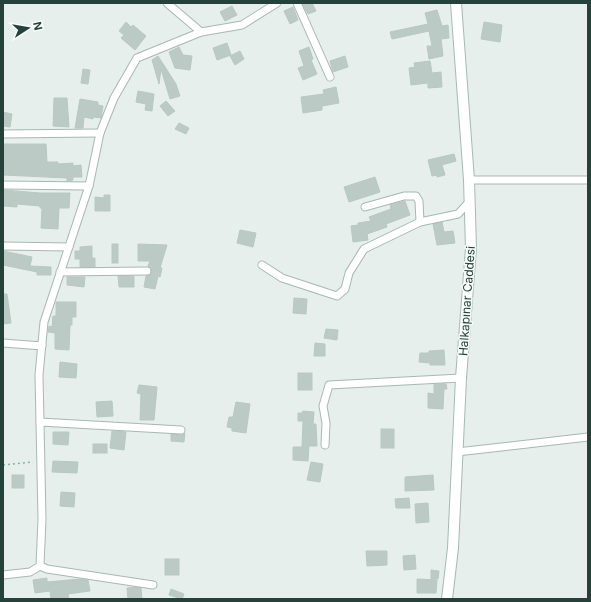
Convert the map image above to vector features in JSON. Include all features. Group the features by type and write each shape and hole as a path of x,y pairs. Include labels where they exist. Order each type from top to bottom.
{"main road":[{"name":"Halkapınar Caddesi","path":"447,599 453,548 461,378 471,248 469,180 456,3"}],"street":[{"path":"167,3 201,32"},
{"path":"40,566 42,519 39,375 44,322 89,186 100,133 114,98 137,58 201,32 242,25 277,3"},
{"path":"297,3 330,77"},
{"path":"3,134 100,133"},
{"path":"469,180 588,180"},
{"path":"3,185 89,186"},
{"path":"365,207 404,196 416,196 419,201 420,222"},
{"path":"262,264 282,278 337,296 345,289 349,273 364,249 420,222 458,214 470,202"},
{"path":"3,246 69,246"},
{"path":"60,272 147,271"},
{"path":"3,343 42,346"},
{"path":"325,445 326,423 323,406 329,385 461,378"},
{"path":"40,422 181,430"},
{"path":"457,452 588,436"},
{"path":"3,575 30,572 40,566"},
{"path":"40,566 47,569 153,585"}],"path":[{"path":"3,465 41,462"}],"building":[{"path":"302,3 312,3 316,11 308,14"},
{"path":"232,6 237,15 225,21 220,12"},
{"path":"293,7 298,20 290,24 284,11"},
{"path":"437,10 442,26 448,25 449,38 441,39 443,56 429,59 427,46 432,46 429,31 392,39 390,32 428,24 425,13"},
{"path":"126,22 131,27 133,25 146,36 135,50 121,38 124,35 119,31"},
{"path":"484,22 502,25 500,42 481,39"},
{"path":"227,43 231,55 217,60 213,48"},
{"path":"179,47 183,55 192,56 190,70 175,68 169,52"},
{"path":"309,47 313,59 311,60 317,74 303,80 298,68 304,66 299,51"},
{"path":"240,51 244,59 235,65 230,56"},
{"path":"158,56 176,84 180,96 170,99 161,69 159,84 152,60"},
{"path":"345,56 348,67 333,72 330,61"},
{"path":"430,61 432,73 441,72 442,87 428,88 428,83 411,85 409,68 415,67 414,63"},
{"path":"83,69 90,70 88,84 81,83"},
{"path":"336,87 339,103 322,106 322,110 303,113 301,97 324,94 323,90"},
{"path":"138,91 154,94 152,111 145,110 146,104 136,102"},
{"path":"54,98 67,98 69,127 53,126"},
{"path":"80,99 98,102 98,105 103,106 101,118 93,117 93,119 84,117 83,128 75,128"},
{"path":"166,101 175,111 168,116 160,106"},
{"path":"3,112 12,114 10,127 3,126"},
{"path":"179,123 189,128 186,134 175,129"},
{"path":"3,144 46,144 47,162 58,162 58,164 73,163 73,166 81,165 82,177 73,177 73,180 67,181 67,178 3,175"},
{"path":"454,154 456,161 442,165 445,175 437,177 437,175 432,176 428,160"},
{"path":"375,177 380,192 349,202 344,187"},
{"path":"4,190 40,193 70,193 69,208 59,208 58,229 41,228 42,208 40,208 40,206 17,204 17,207 3,206"},
{"path":"104,195 110,195 110,211 95,211 95,197 104,198"},
{"path":"405,201 410,215 386,224 387,227 367,234 368,240 353,242 351,226 358,225 358,223 371,221 369,217 391,209 390,205"},
{"path":"442,222 444,232 453,231 455,243 437,245 433,224"},
{"path":"240,230 256,233 253,247 237,243"},
{"path":"112,244 118,244 118,263 112,263"},
{"path":"138,244 167,245 160,268 162,268 160,277 158,276 155,289 144,287 146,276 150,275 152,271 148,266 150,261 138,261"},
{"path":"92,246 92,258 95,258 95,267 80,267 80,259 75,259 75,251 80,251 80,247"},
{"path":"3,251 32,257 30,266 51,267 51,275 37,275 37,272 3,265"},
{"path":"118,276 134,276 134,287 119,287"},
{"path":"67,277 85,277 84,287 67,285"},
{"path":"3,294 7,294 11,323 3,324"},
{"path":"294,298 307,299 306,314 293,313"},
{"path":"56,302 76,302 76,317 72,317 72,325 70,325 69,350 55,349 55,333 48,332 49,326 52,327 53,316 56,316"},
{"path":"326,329 338,330 337,340 324,338"},
{"path":"315,343 325,344 325,356 314,356"},
{"path":"444,350 445,365 430,365 430,363 419,362 420,353"},
{"path":"60,362 77,364 76,378 59,377"},
{"path":"298,373 312,373 312,390 298,390"},
{"path":"434,384 446,384 447,389 444,389 443,409 428,408 428,393 434,394"},
{"path":"139,385 157,387 154,420 140,420 141,394 137,393"},
{"path":"112,401 113,416 97,417 96,402"},
{"path":"236,402 250,404 246,433 232,431 232,428 227,427 229,417 233,417"},
{"path":"303,411 314,412 313,424 316,424 317,446 309,446 308,461 293,460 293,447 302,447 303,421 298,421 298,413 302,413"},
{"path":"381,429 394,429 394,448 381,448"},
{"path":"112,431 126,432 124,450 110,448"},
{"path":"53,432 69,432 68,445 53,444"},
{"path":"185,433 184,442 171,441 171,434 181,435"},
{"path":"93,444 107,444 107,453 93,453"},
{"path":"53,461 78,462 77,473 52,472"},
{"path":"311,462 323,464 320,482 307,480"},
{"path":"12,475 24,475 24,488 12,488"},
{"path":"433,475 434,490 405,491 405,477"},
{"path":"61,492 75,493 74,507 60,506"},
{"path":"409,498 410,508 396,508 395,499"},
{"path":"428,503 429,522 416,523 415,504"},
{"path":"366,551 387,551 387,565 367,566"},
{"path":"415,555 416,569 404,570 403,556"},
{"path":"165,559 179,559 179,575 165,575"},
{"path":"431,570 439,571 438,579 431,579"},
{"path":"47,578 47,582 80,579 88,580 90,591 68,594 69,599 51,599 50,591 35,593 33,580"},
{"path":"417,579 437,580 436,593 417,593"},
{"path":"127,588 141,588 142,599 128,599"},
{"path":"171,589 184,594 182,599 169,595"}]}
